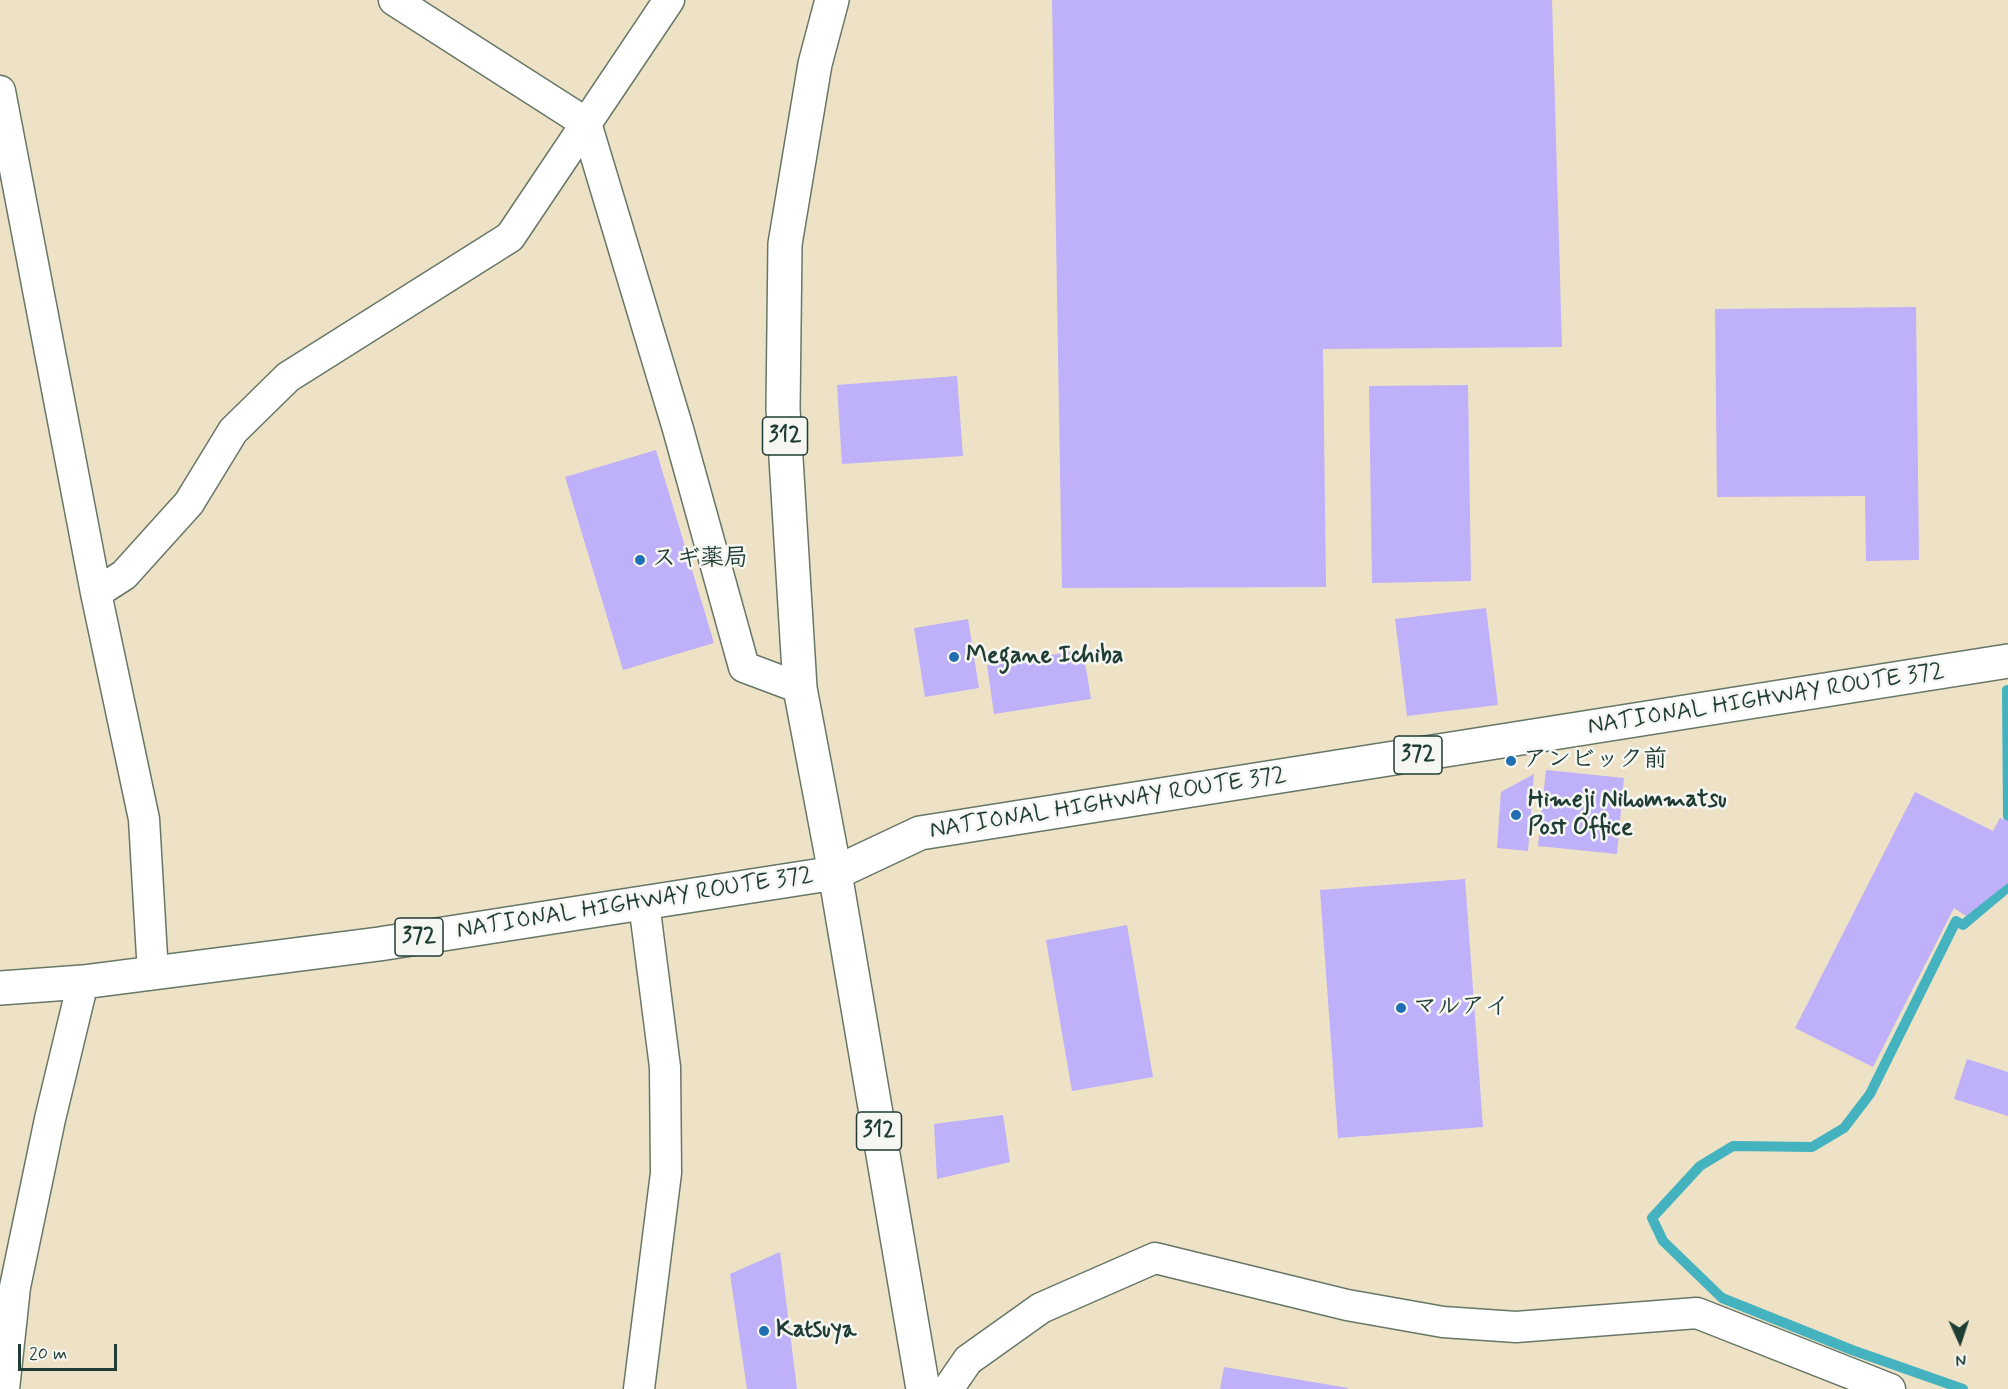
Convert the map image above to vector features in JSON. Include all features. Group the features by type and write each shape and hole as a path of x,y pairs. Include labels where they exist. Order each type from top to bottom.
{"highway":[{"name":"312","path":"832,0 815,64 785,244 783,409 800,688 835,873 923,1389"},
{"name":"NATIONAL HIGHWAY ROUTE 372","path":"0,988 153,974 379,944 835,873 920,833 2008,662"}],"street":[{"path":"394,0 586,123 678,429 744,667 800,688"},
{"path":"96,592 124,575 189,503 233,431 288,377 510,237 669,0"},
{"path":"0,91 96,592 144,819 153,974"},
{"path":"639,1389 666,1173 665,1067 644,903"},
{"path":"4,1389 15,1287 50,1119 83,982"},
{"path":"948,1389 968,1360 1041,1308 1155,1258 1347,1305 1443,1322 1516,1327 1697,1314 1890,1389"}],"building":[{"path":"1052,0 1552,0 1562,347 1323,349 1326,587 1062,588"},
{"path":"1916,307 1919,560 1866,561 1865,496 1717,497 1715,309"},
{"path":"957,376 963,456 842,464 837,385"},
{"path":"1468,385 1471,581 1372,583 1369,386"},
{"name":"スギ薬局","path":"656,450 714,643 623,670 565,477"},
{"path":"1486,608 1498,705 1407,716 1395,619"},
{"path":"968,619 979,688 925,697 914,628"},
{"path":"1083,650 1091,699 994,714 987,665"},
{"path":"1546,770 1624,778 1617,854 1538,846"},
{"path":"1534,774 1528,851 1497,848 1501,792"},
{"path":"1915,792 1993,831 2000,818 2008,821 2008,883 1966,916 1954,908 1873,1067 1795,1028"},
{"name":"マルアイ","path":"1465,879 1483,1127 1338,1138 1320,890"},
{"path":"1127,925 1153,1077 1072,1091 1046,940"},
{"path":"1967,1059 2008,1072 2008,1116 1954,1099"},
{"path":"1003,1115 1010,1162 937,1179 934,1124"},
{"name":"Katsuya","path":"780,1252 797,1389 747,1389 730,1274"},
{"path":"1224,1367 1348,1388 1348,1389 1220,1389"}],"waterway":[{"path":"2007,690 2008,816"},
{"path":"1963,1389 1852,1350 1722,1298 1663,1241 1652,1218 1700,1166 1733,1146 1812,1147 1844,1128 1870,1094 1956,921 1963,925 2008,887"}],"place":[{"name":"スギ薬局","path":"640,560"},
{"name":"Megane Ichiba","path":"954,657"},
{"name":"アンビック前","path":"1511,761"},
{"name":"Himeji Nihommatsu Post Office","path":"1516,815"},
{"name":"マルアイ","path":"1401,1008"},
{"name":"Katsuya","path":"764,1331"}]}
